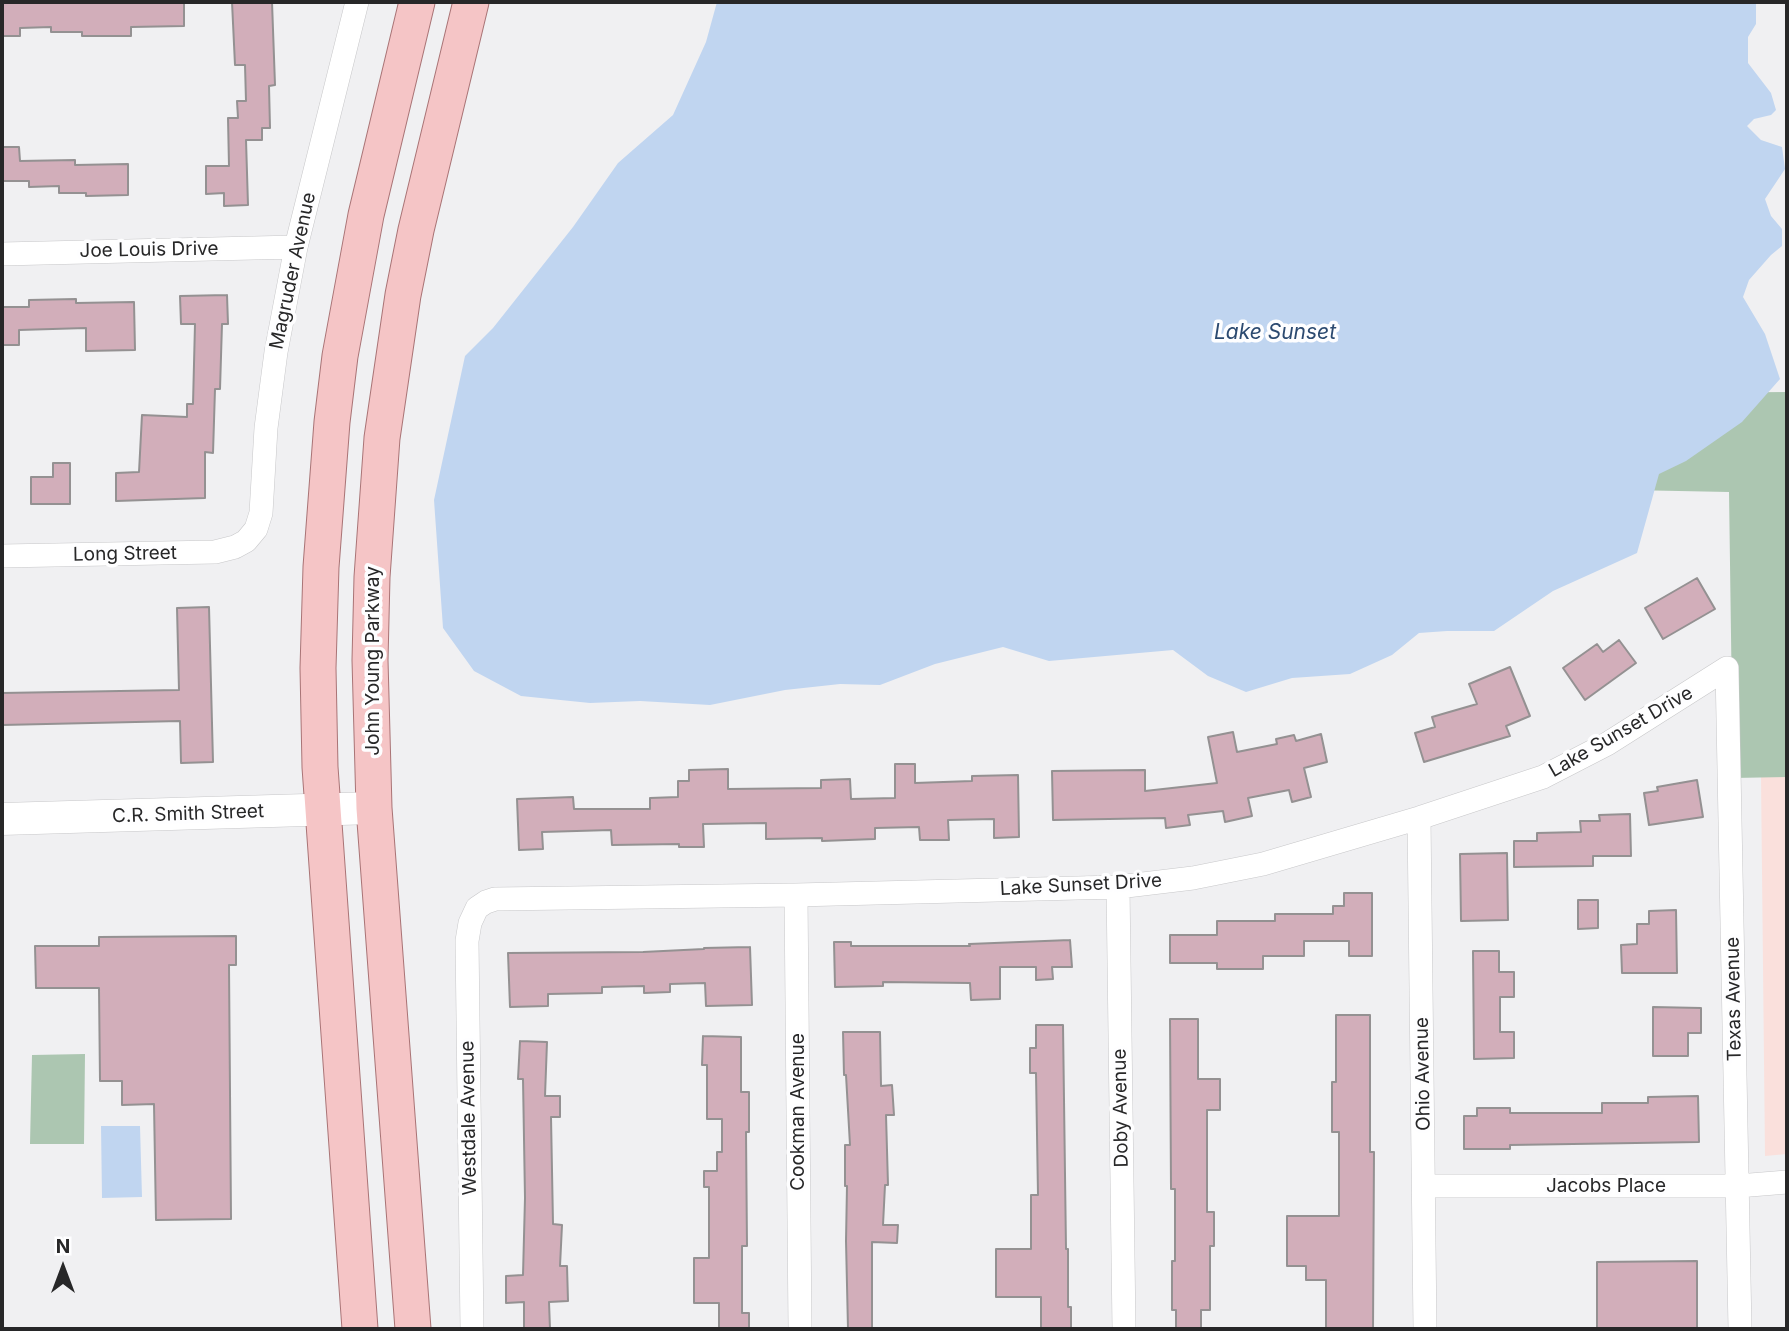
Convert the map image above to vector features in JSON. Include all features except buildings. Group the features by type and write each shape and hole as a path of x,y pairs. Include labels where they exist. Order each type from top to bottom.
{"main road":[{"path":"360,1329 320,767 318,668 322,554 340,356 359,249 416,2"},
{"name":"John Young Parkway","path":"413,1329 374,808 370,660 372,577 382,438 395,342 415,230 471,2"}],"street":[{"name":"Magruder Avenue","path":"246,541 256,529 261,513 265,428 296,247 357,2"},
{"name":"Joe Louis Drive","path":"2,254 296,247"},
{"name":"Long Street","path":"2,556 215,552 246,541"},
{"name":"Lake Sunset Drive","path":"477,908 495,899 1118,887 1193,878 1263,864 1419,818 1544,777 1607,744 1727,668"},
{"name":"Texas Avenue","path":"1727,668 1740,1329"},
{"name":"C.R. Smith Street","path":"2,819 374,808"},
{"name":"Ohio Avenue","path":"1419,818 1425,1329"},
{"name":"Doby Avenue","path":"1118,887 1125,1329"},
{"name":"Cookman Avenue","path":"796,895 800,1329"},
{"name":"Westdale Avenue","path":"472,1329 467,941 470,923 477,908"},
{"name":"Jacobs Place","path":"1424,1186 1738,1186 1787,1182"}],"shaded area":[{"path":"1761,777 1787,777 1787,1154 1765,1156"}],"green space":[{"path":"1787,392 1787,777 1733,778 1729,492 1578,489 1665,393"},
{"path":"85,1054 84,1144 30,1144 32,1055"}],"water":[{"name":"Lake Sunset","path":"717,2 1756,2 1756,24 1748,37 1748,63 1771,93 1776,110 1771,115 1754,119 1747,126 1761,140 1782,147 1785,169 1765,199 1771,216 1782,229 1782,246 1749,280 1743,297 1765,334 1780,379 1742,422 1686,461 1659,474 1637,553 1553,591 1494,631 1419,633 1392,655 1350,674 1292,678 1246,692 1208,676 1173,650 1049,661 1003,647 935,664 880,685 840,684 785,690 710,705 640,701 590,703 521,696 474,671 443,628 434,500 465,356 493,328 573,227 618,163 673,115 706,42"},
{"path":"101,1126 140,1126 142,1197 102,1198"}]}
